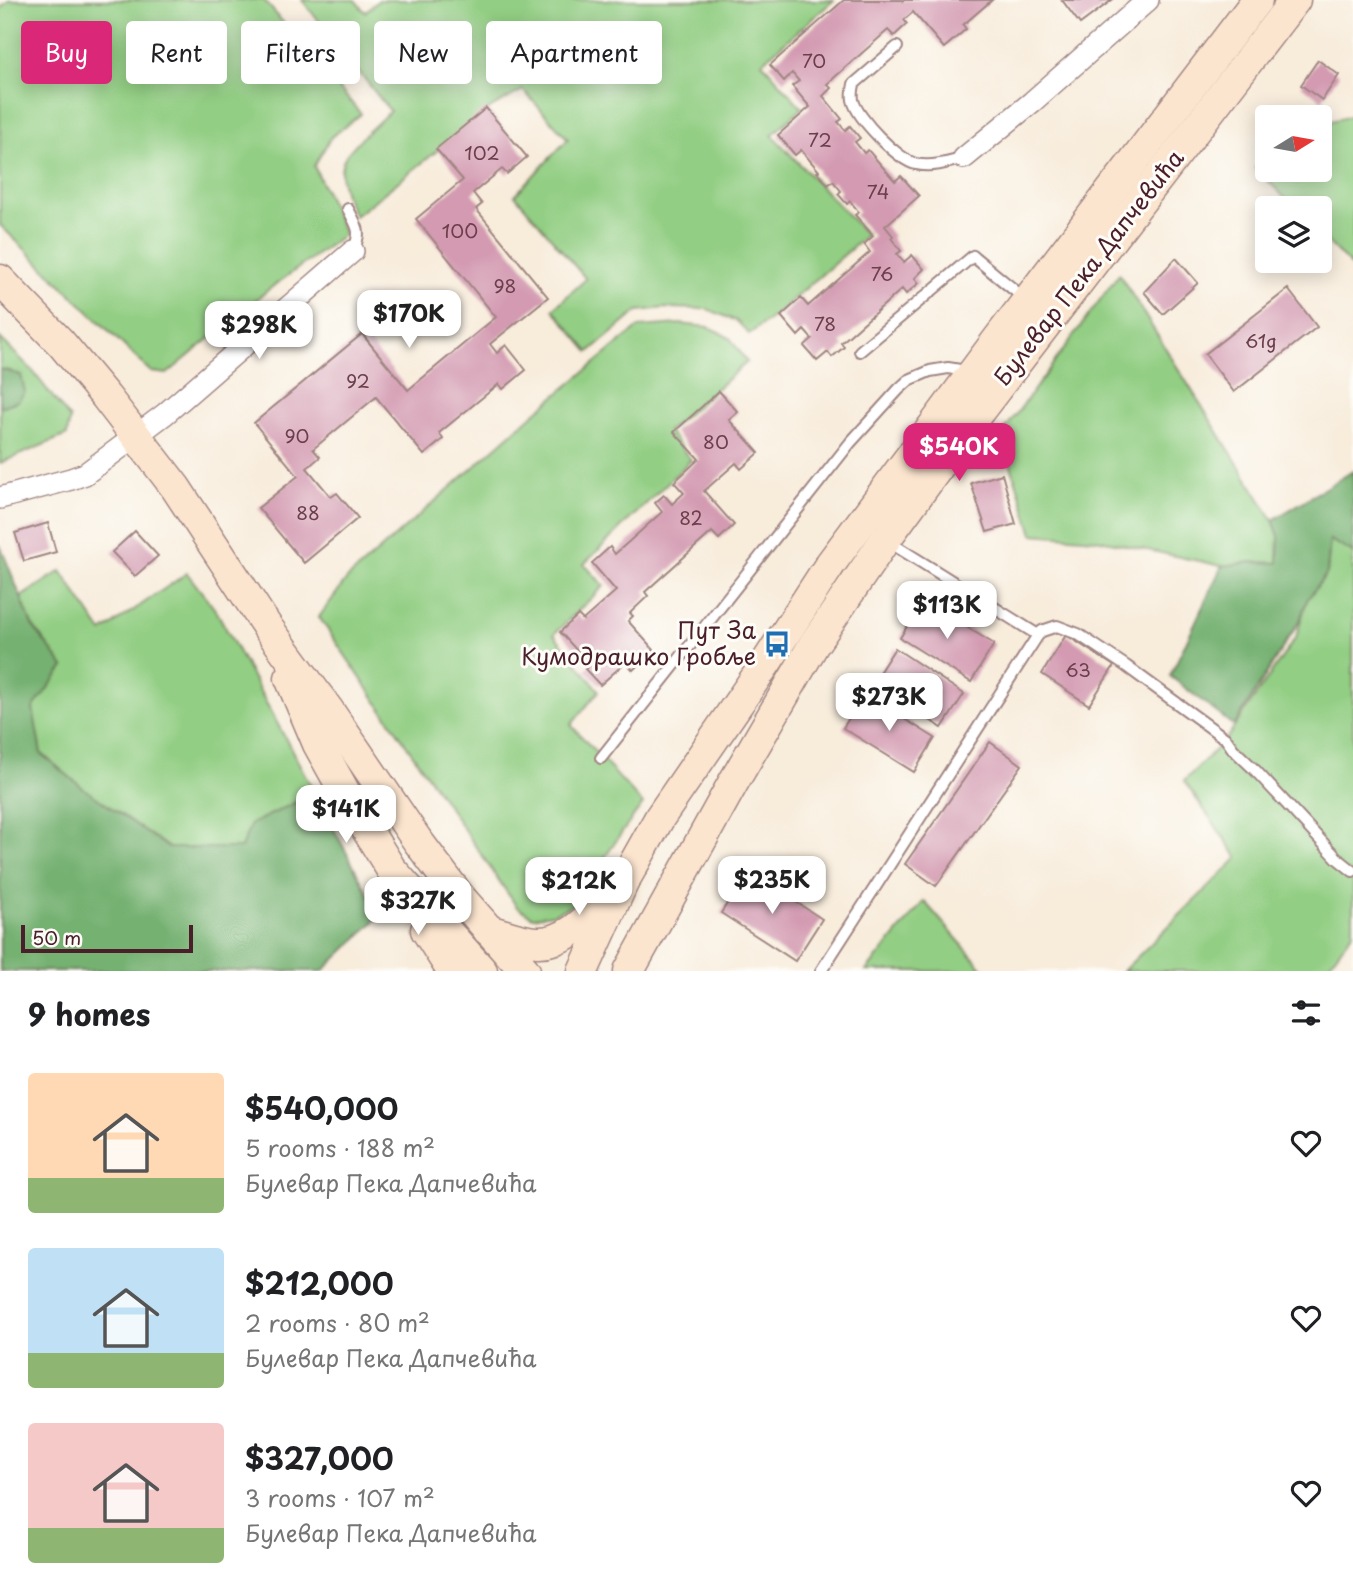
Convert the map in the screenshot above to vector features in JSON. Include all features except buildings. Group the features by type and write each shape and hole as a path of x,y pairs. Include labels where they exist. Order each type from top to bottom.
{"street":[{"path":"964,158 1052,85 1147,0"},
{"name":"Булевар Пека Дапчевића","path":"583,971 623,884 660,817 831,563 1027,300 1257,0"},
{"name":"Булевар Пека Дапчевића","path":"629,971 814,644 885,540 1029,346 1295,0"},
{"path":"0,498 85,474 137,437 354,251"},
{"path":"0,280 61,343 176,488 268,628 329,711 417,840 459,896 525,971"},
{"path":"268,628 318,744 410,905 452,971"},
{"path":"391,869 482,971"},
{"path":"487,929 536,942 549,941 561,937 588,918 623,884"}],"lane":[{"path":"897,47 854,84 852,98 856,110 884,143 898,155 916,164 943,163 964,158"},
{"path":"348,209 358,227 359,238 354,251"},
{"path":"860,351 973,257 1027,300"},
{"name":"Булевар Пека Дапчевића","path":"601,758 850,443 899,389 920,374 939,369 960,370 970,377"},
{"path":"885,540 1038,635"},
{"path":"821,971 1038,635 1057,626 1078,634 1126,666 1226,739 1338,859 1353,871"}],"green space":[{"path":"9,0 264,0 282,21 241,21 241,84 335,84 361,114 331,137 314,166 345,234 268,290 167,374 151,372 0,225 0,9"},
{"path":"302,0 355,0 365,12 379,0 834,0 762,62 802,108 772,135 867,235 774,316 749,334 737,321 707,309 665,308 638,311 589,352 553,309 586,279 515,195 568,139 523,90 491,108 355,216 345,196 342,181 344,159 358,141 390,111 360,73 360,21 319,21"},
{"path":"1353,115 1353,268 1332,246 1332,196 1283,196 1269,182 1332,182 1332,121"},
{"path":"1119,274 1273,520 1279,536 1278,563 1252,562 1222,566 1096,539 1033,534 1001,435"},
{"path":"680,324 709,327 730,338 747,362 668,431 691,460 584,564 604,586 554,634 599,691 571,725 643,804 573,905 553,914 533,917 517,907 319,617 347,579 536,412 639,327"},
{"path":"0,338 31,369 70,419 67,435 0,463 0,407 18,401 11,371 0,369"},
{"path":"0,369 21,375 25,392 18,401 0,407"},
{"path":"1353,471 1353,553 1330,540 1327,573 1307,600 1300,620 1234,726 1170,676 1222,566 1252,562 1278,563 1279,536 1273,520"},
{"path":"1330,540 1353,553 1353,932 1324,971 1123,971 1238,858 1184,781 1226,739 1296,637 1307,600 1327,573"},
{"path":"0,545 32,625 64,667 33,708 41,754 83,788 169,848 241,848 251,824 315,793 380,916 323,971 0,971"},
{"path":"61,571 102,632 187,573 217,612 315,793 251,824 241,848 169,848 83,788 41,753 32,708 64,667 32,625 21,597"},
{"path":"924,901 985,971 866,971"}],"place":[{"name":"Пут За Кумодрашко Гробље","path":"777,644"}]}
